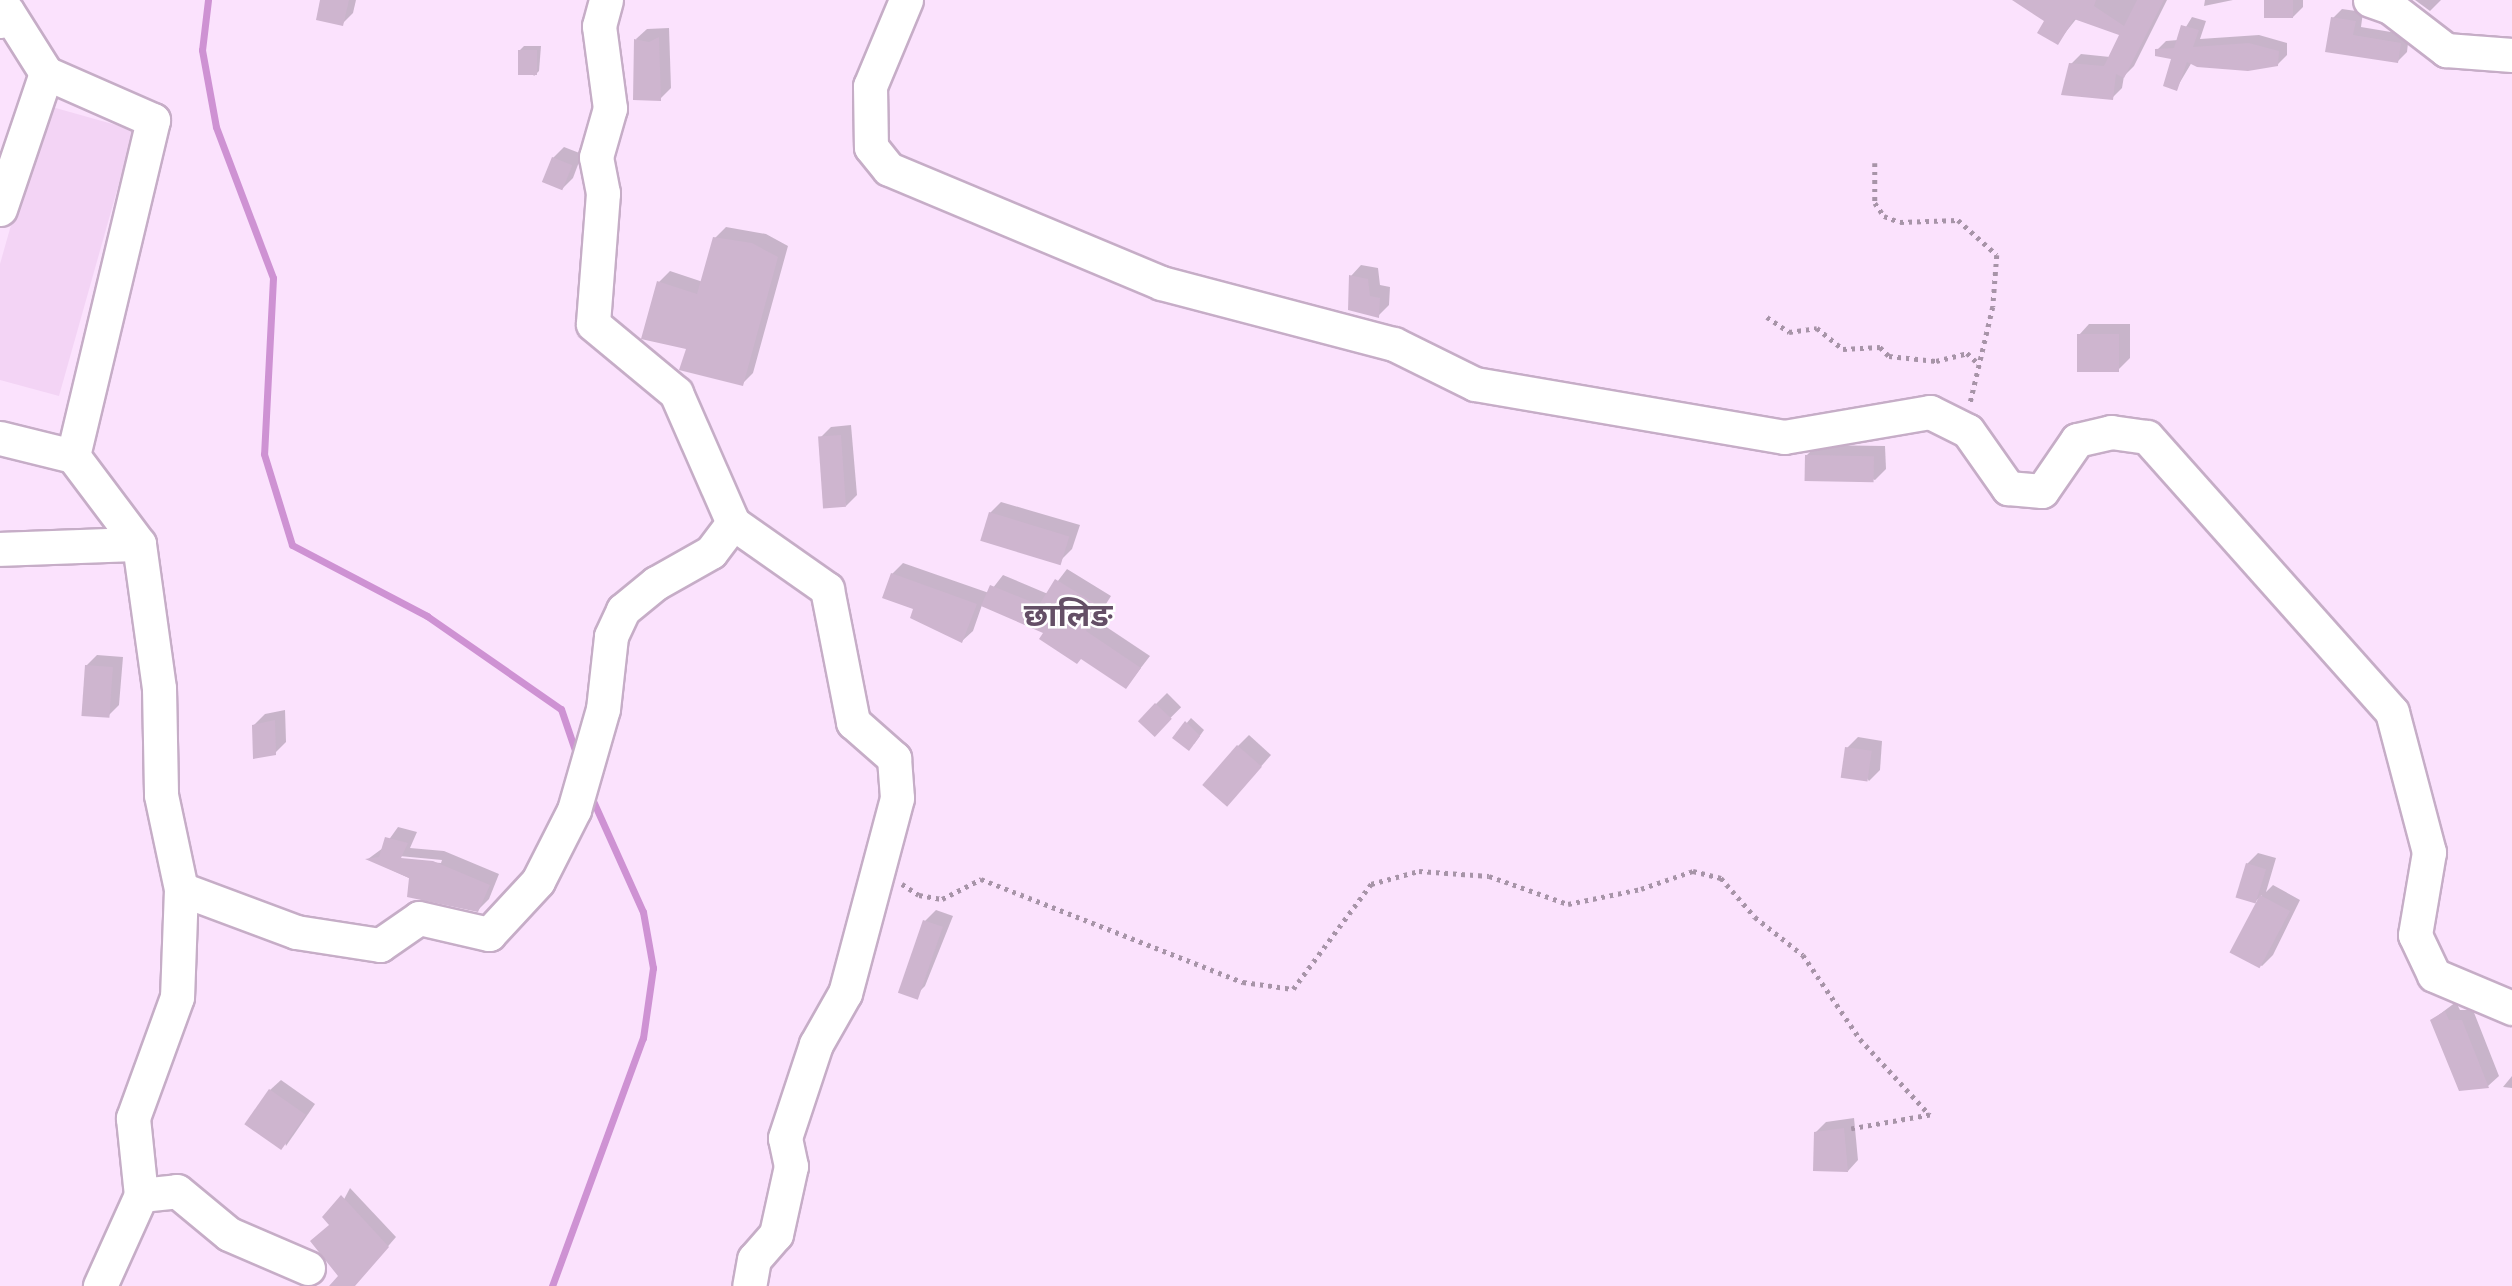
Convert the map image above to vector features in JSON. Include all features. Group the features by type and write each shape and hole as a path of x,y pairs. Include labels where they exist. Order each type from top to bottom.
{"street":[{"path":"606,0 599,26 610,108 596,157 603,192 593,324 676,393 733,523 827,589 853,722 894,758 897,798 845,993 816,1044 785,1138 791,1166 776,1234 754,1259 749,1286"},
{"path":"906,0 870,86 871,147 889,169 1161,283 1394,344 1475,384 1784,437 1930,412 1968,431 2008,488 2042,491 2077,440 2111,432 2147,437 2392,712 2429,852 2415,936 2434,975 2512,1008"},
{"path":"2370,0 2390,7 2446,50 2512,55"},
{"path":"11,11 46,73 153,120 73,456"},
{"path":"0,209 46,73"},
{"path":"0,438 73,456 139,544 159,688 161,795 181,888 177,997 133,1118 141,1195 100,1286"},
{"path":"181,888 296,932 380,945 419,918 489,934 538,881 574,810 603,709 611,636 623,610 656,583 711,552 733,523"},
{"path":"0,549 139,544"},
{"path":"141,1195 177,1191 229,1234 308,1268"}],"path":[{"path":"1875,163 1875,203 1884,216 1900,222 1958,220 1997,255 1993,307 1969,408 1959,426"},
{"path":"1767,317 1790,332 1817,328 1843,349 1880,347 1889,356 1936,361 1967,353 1979,364"},
{"path":"878,870 919,895 942,899 981,879 1244,982 1293,989 1371,884 1419,871 1489,876 1568,904 1641,889 1693,871 1721,878 1755,917 1803,956 1860,1039 1930,1115 1850,1129"}],"shaded area":[{"path":"45,105 134,130 59,396 0,380 0,264"}],"building":[{"path":"320,0 349,0 343,26 316,20"},
{"path":"2012,0 2096,0 2094,6 2124,26 2137,0 2164,0 2124,78 2116,74 2113,100 2061,95 2069,63 2104,66 2119,35 2074,19 2058,45 2037,33 2044,21"},
{"path":"2264,0 2293,0 2293,18 2264,18"},
{"path":"2331,17 2356,21 2353,35 2401,43 2398,63 2325,52"},
{"path":"2181,25 2199,30 2193,47 2249,43 2279,51 2278,66 2248,71 2197,67 2187,62 2177,91 2163,86 2171,59 2155,56 2155,49 2174,48"},
{"path":"659,37 661,101 633,100 634,39 649,42"},
{"path":"518,50 537,50 537,75 518,75"},
{"path":"552,157 572,165 562,190 542,182"},
{"path":"713,237 752,243 778,257 743,386 679,370 686,349 641,339 657,281 697,294"},
{"path":"1349,275 1368,279 1370,296 1380,298 1379,318 1348,310"},
{"path":"2077,334 2119,334 2119,372 2077,372"},
{"path":"841,435 846,507 823,508 818,437"},
{"path":"1805,455 1874,456 1874,482 1805,481"},
{"path":"989,512 1069,537 1061,565 980,541"},
{"path":"891,573 977,604 962,643 910,618 913,609 882,598"},
{"path":"1055,579 1101,607 1086,631 1141,668 1126,689 1081,659 1077,664 1039,639 1043,633 981,606 990,585 1039,605"},
{"path":"85,665 113,667 109,718 81,716"},
{"path":"1155,703 1172,719 1155,737 1138,721"},
{"path":"275,720 276,755 253,759 252,725"},
{"path":"1185,721 1200,736 1189,751 1172,738"},
{"path":"1237,745 1262,767 1227,807 1202,785"},
{"path":"1845,747 1872,751 1867,781 1841,778"},
{"path":"385,837 408,843 401,858 433,861 490,885 478,912 407,897 409,878 365,859 379,857"},
{"path":"2246,863 2266,869 2256,904 2235,897"},
{"path":"2260,895 2290,911 2260,968 2229,952"},
{"path":"923,920 943,927 918,1000 898,993"},
{"path":"2445,1011 2449,1020 2462,1020 2489,1088 2459,1091 2430,1020"},
{"path":"269,1089 306,1115 281,1150 244,1124"},
{"path":"1844,1128 1848,1172 1813,1171 1814,1132"},
{"path":"341,1195 389,1247 355,1286 329,1286 338,1276 310,1241 329,1225 322,1217"}],"waterway":[{"path":"208,0 202,50 216,127 273,278 264,454 292,545 427,616 561,709 577,756"},
{"path":"552,1286 643,1038 653,968 643,912 590,794"}],"district":[{"name":"छालिङ","path":"1068,615"}]}
